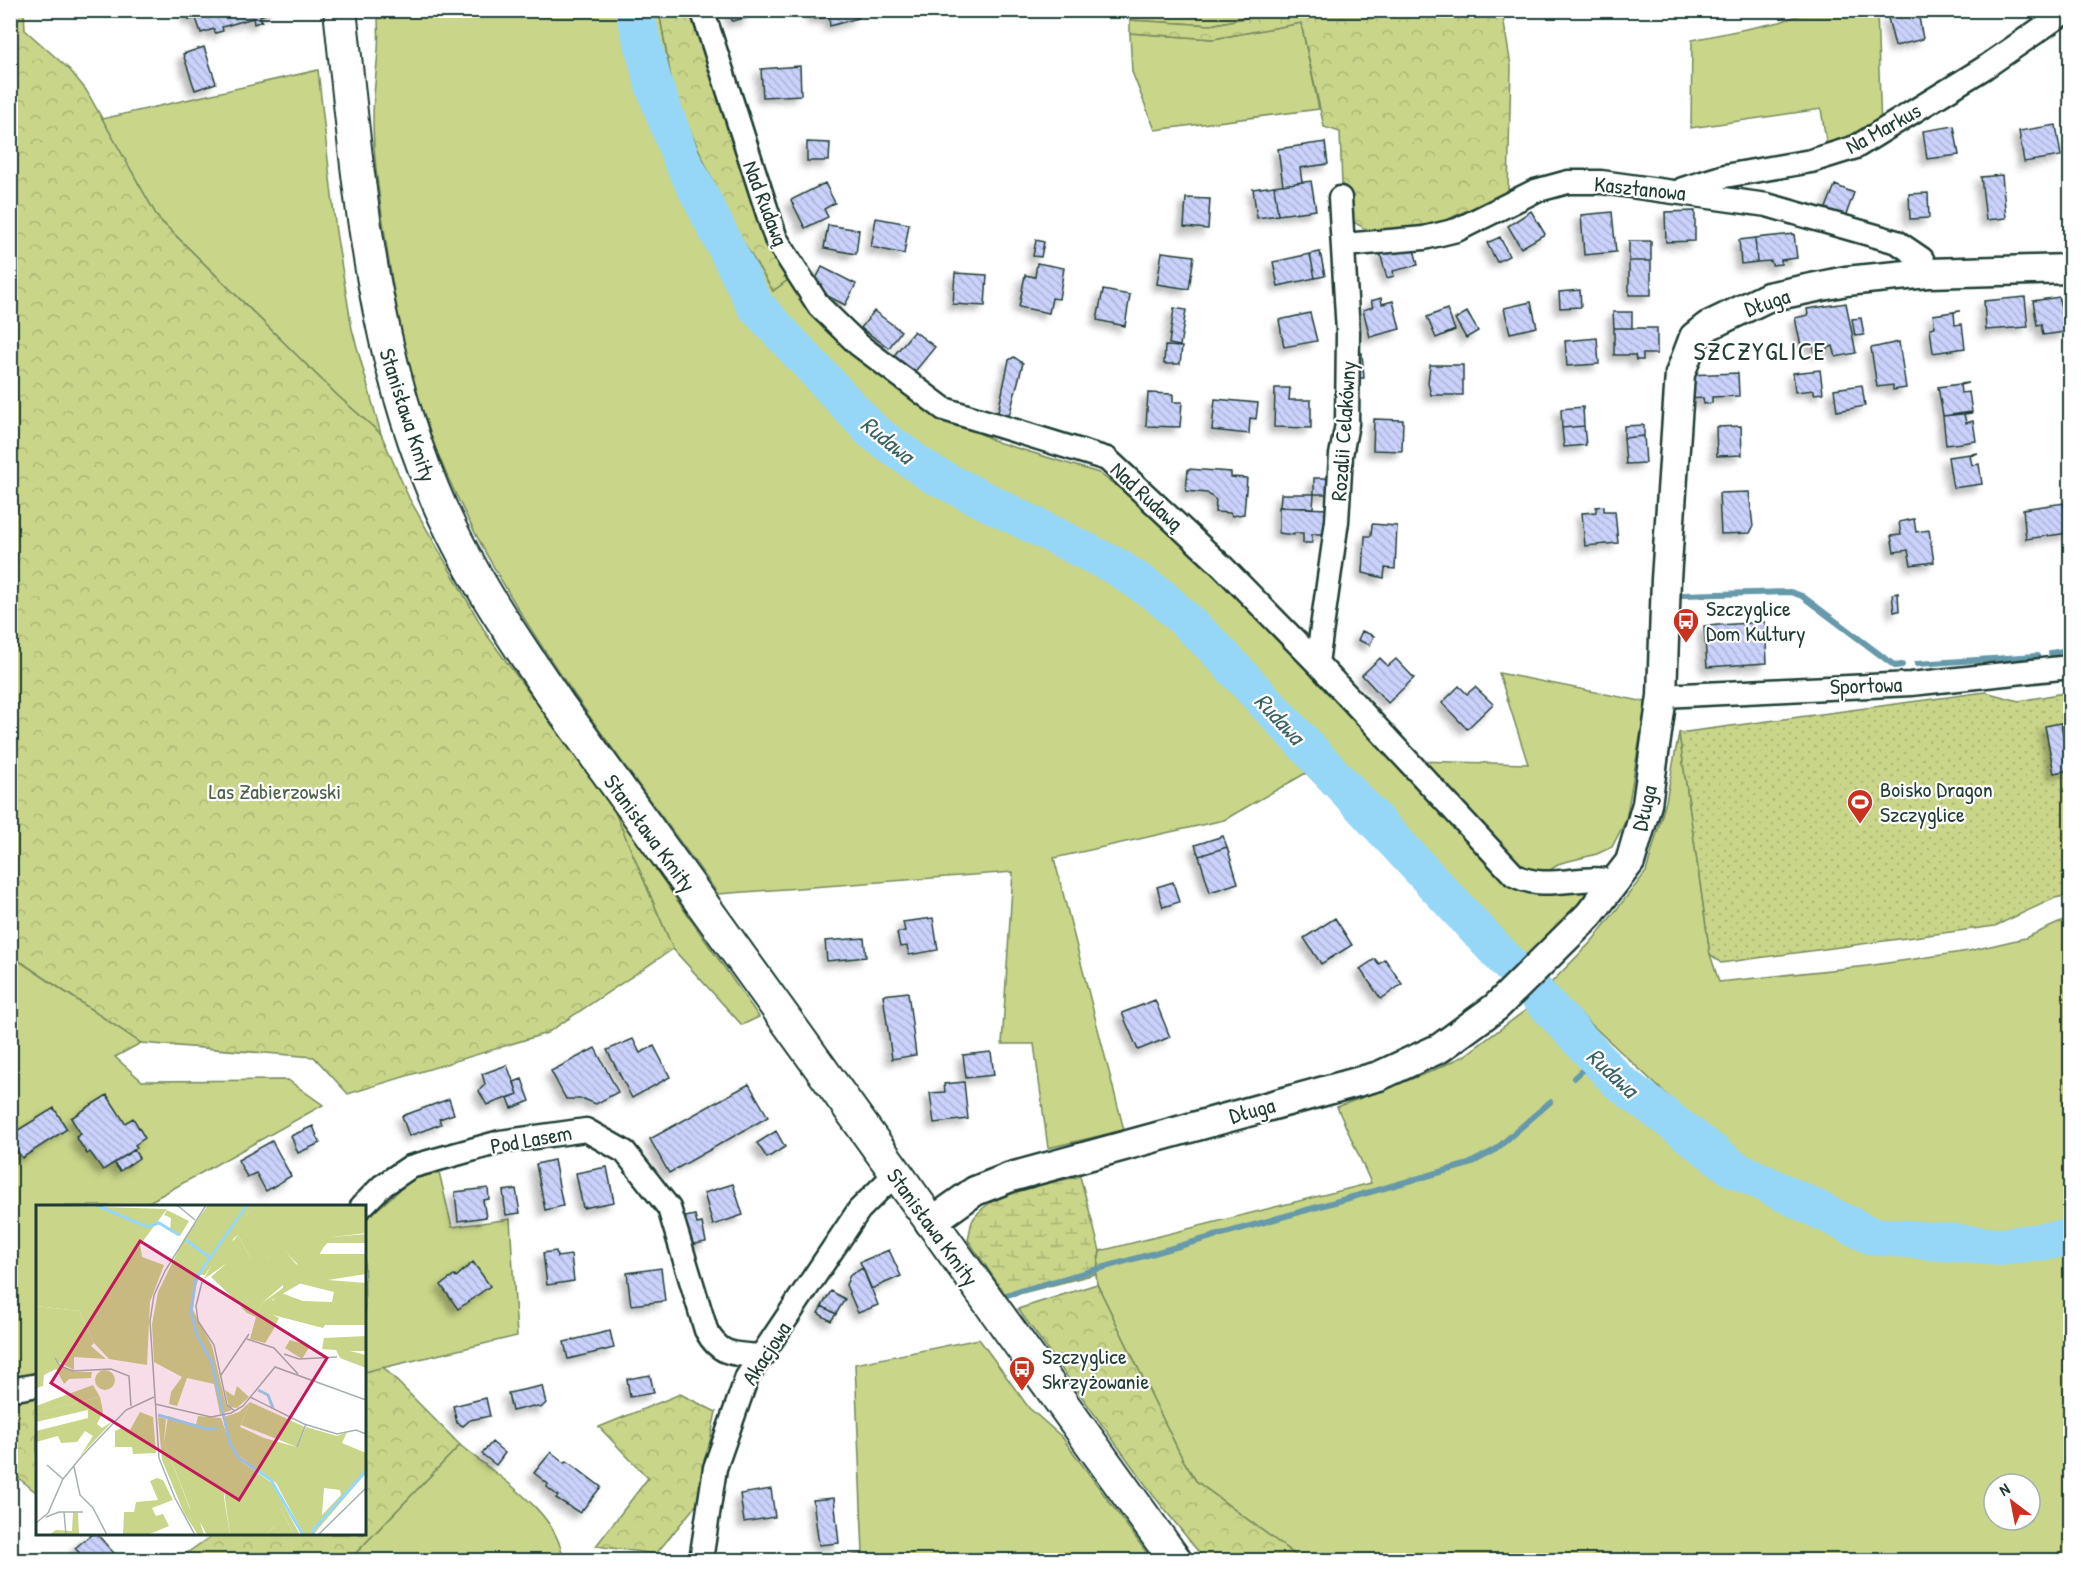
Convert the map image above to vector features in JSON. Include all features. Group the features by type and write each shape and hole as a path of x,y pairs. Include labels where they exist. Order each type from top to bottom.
{"main road":[{"name":"Stanisława Kmity","path":"340,10 364,223 381,329 406,420 442,512 481,587 534,668 1174,1560"}],"street":[{"name":"Na Markus","path":"1676,191 1725,176 1810,161 1856,147 1984,68 2068,10"},
{"name":"Nad Rudawą","path":"703,12 776,239 819,306 859,345 944,409 1107,459 1222,567 1317,663 1514,876 1532,883 1592,878 1617,882"},
{"name":"Kasztanowa","path":"1344,245 1424,238 1457,230 1534,191 1568,182 1601,182 1767,205 1897,242 1922,259 1928,273"},
{"name":"Rozalii Celakówny","path":"1317,663 1337,521 1341,455 1347,424 1348,332 1341,198"},
{"name":"Długa","path":"930,1223 975,1191 1011,1177 1379,1076 1440,1048 1496,1006 1554,951 1617,882 1630,862 1647,804 1662,696 1666,579 1680,374 1694,337 1708,326 1768,297 1846,280 1928,273 2070,269"},
{"name":"Sportowa","path":"1662,696 1911,684 2070,667"},
{"name":"Pod Lasem","path":"363,1205 382,1186 410,1167 500,1142 586,1130 625,1152 669,1208 713,1343 720,1350 734,1354 763,1356"},
{"name":"Akacjowa","path":"701,1560 709,1495 728,1427 747,1377 859,1210 895,1174"},
{"path":"10,1390 36,1385"}],"green space":[{"path":"1282,10 1502,11 1511,66 1508,192 1426,229 1371,232 1355,223 1343,211 1340,132 1324,127 1301,23 1213,39 1130,33 1130,20 1211,25"},
{"name":"Las Zabierzowski","path":"10,11 24,11 25,30 70,70 86,90 158,218 338,396 381,434 409,498 487,635 614,810 673,949 547,1033 348,1094 314,1057 141,1043 11,955"},
{"path":"377,11 659,11 674,95 773,291 789,279 936,411 997,442 1099,473 1154,515 1243,596 1505,876 1582,889 1587,899 1532,954 1503,978 1306,773 1224,820 1054,858 1124,1130 1048,1148 1034,1044 1002,1044 1013,872 718,894 571,689 503,583 472,528 434,445 416,390 402,334 387,249 374,151 373,104 378,51"},
{"path":"659,11 695,11 789,279 773,291 733,225 674,95"},
{"path":"1129,11 1282,11 1211,25 1130,20"},
{"path":"1811,11 1877,11 1881,129 1828,153 1821,109 1691,128 1692,40 1780,22"},
{"path":"1301,23 1319,109 1155,130 1132,72 1130,33 1213,39"},
{"path":"318,70 336,232 352,329 381,434 338,396 158,218 102,119"},
{"path":"1499,673 1646,702 1626,820 1612,847 1597,854 1561,863 1542,875 1512,862 1417,761 1528,764"},
{"name":"Boisko Dragon Szczyglice","path":"1985,692 2019,701 2070,692 2070,895 2055,898 1995,926 1721,963 1710,954 1679,733"},
{"path":"1679,733 1710,954 1719,982 1867,966 1969,951 2025,938 2070,918 2070,1228 2005,1235 1957,1234 1855,1217 1783,1185 1725,1149 1549,985 1592,941 1646,872 1666,801"},
{"path":"614,810 759,1017 742,1025 673,949"},
{"path":"10,955 141,1043 115,1057 142,1081 288,1080 323,1105 144,1205 36,1205 36,1379 10,1384"},
{"path":"1534,1004 1634,1100 1721,1174 1771,1202 1864,1241 1915,1254 1962,1257 2070,1248 2070,1560 1302,1560 1196,1481 1183,1460 1097,1284 1096,1274 1100,1251 1371,1183 1337,1107 1430,1072 1464,1056"},
{"path":"439,1172 452,1227 510,1219 517,1336 366,1372 366,1219 411,1180"},
{"path":"1080,1176 1100,1251 1096,1274 1007,1297 968,1240 973,1220 983,1208 1008,1194"},
{"path":"1097,1284 1183,1460 1196,1481 1302,1560 1205,1560 1153,1495 1018,1309"},
{"path":"979,1339 1029,1408 1062,1437 1152,1560 834,1560 863,1553 855,1364"},
{"path":"383,1367 460,1445 349,1560 177,1560 213,1535 366,1535 366,1372"},
{"path":"36,1390 36,1492 11,1472 10,1395"},
{"path":"680,1394 716,1412 697,1504 656,1554 596,1546 648,1478 599,1427"},
{"path":"460,1445 523,1495 538,1510 559,1542 563,1560 349,1560"}],"building":[{"path":"186,10 275,11 260,16 262,21 254,24 253,18 222,27 223,31 215,33 214,29 201,33 196,18 189,20"},
{"path":"730,10 749,10 750,17 732,21"},
{"path":"811,10 857,10 858,18 830,26 829,17 814,19"},
{"path":"1918,12 1923,39 1895,46 1888,18"},
{"path":"204,47 216,83 195,90 183,54"},
{"path":"800,66 801,95 763,97 761,69"},
{"path":"2056,125 2061,156 2024,162 2019,131"},
{"path":"1954,126 1959,155 1927,159 1923,131"},
{"path":"807,142 830,143 829,161 807,161"},
{"path":"1325,142 1328,164 1300,168 1302,182 1283,185 1278,149"},
{"path":"2002,175 2006,218 1986,220 1981,177"},
{"path":"1311,181 1316,210 1278,215 1274,186"},
{"path":"825,183 835,203 824,209 828,217 805,228 791,200"},
{"path":"1835,185 1854,193 1844,220 1824,213"},
{"path":"1274,186 1278,215 1257,218 1253,189"},
{"path":"1928,193 1929,218 1910,219 1909,194"},
{"path":"1186,198 1210,199 1208,229 1184,227"},
{"path":"1531,211 1545,234 1521,248 1508,226"},
{"path":"1695,211 1695,241 1666,242 1665,212"},
{"path":"1612,212 1616,252 1584,255 1581,215"},
{"path":"876,218 909,224 904,254 871,247"},
{"path":"828,225 859,230 856,254 824,248"},
{"path":"1794,234 1797,258 1781,260 1781,264 1772,265 1771,261 1757,262 1755,238"},
{"path":"1500,237 1509,256 1497,262 1487,243"},
{"path":"1755,238 1757,262 1741,264 1739,240"},
{"path":"1036,240 1044,242 1041,257 1033,256"},
{"path":"1629,241 1651,241 1651,261 1629,261"},
{"path":"1413,245 1418,265 1393,271 1394,276 1387,278 1380,253"},
{"path":"1162,252 1194,256 1189,289 1157,284"},
{"path":"1320,252 1325,276 1315,278 1310,254"},
{"path":"1310,254 1315,278 1278,286 1273,262"},
{"path":"1629,261 1651,261 1651,295 1629,295"},
{"path":"1037,263 1064,268 1059,299 1052,298 1049,313 1019,307 1025,275 1035,277"},
{"path":"822,267 856,284 845,305 818,291 822,284 815,281"},
{"path":"955,273 987,275 985,306 953,304"},
{"path":"1103,290 1130,295 1125,326 1097,320"},
{"path":"1580,290 1581,307 1560,308 1559,292"},
{"path":"2025,297 2028,327 1986,330 1984,301"},
{"path":"2059,297 2065,332 2043,335 2041,324 2037,325 2033,301"},
{"path":"1381,298 1382,304 1393,301 1400,329 1370,337 1363,310 1373,307 1371,301"},
{"path":"1531,302 1537,327 1510,333 1504,308"},
{"path":"1846,303 1856,353 1836,357 1833,346 1815,353 1813,344 1801,346 1795,318 1808,315 1807,309"},
{"path":"1174,308 1186,310 1180,346 1169,344"},
{"path":"1447,309 1455,330 1436,338 1427,317"},
{"path":"874,311 901,331 889,348 861,328"},
{"path":"1960,311 1954,312 1955,325 1962,324 1965,348 1933,353 1930,328 1935,327 1933,315"},
{"path":"1467,312 1478,331 1466,338 1455,319"},
{"path":"1613,312 1632,312 1632,328 1614,328"},
{"path":"1310,313 1317,341 1284,347 1279,320"},
{"path":"1861,318 1864,335 1855,336 1852,319"},
{"path":"1614,328 1657,328 1657,354 1643,354 1643,360 1636,360 1635,355 1614,355"},
{"path":"914,331 935,347 912,375 892,358"},
{"path":"1597,338 1599,364 1567,366 1565,341"},
{"path":"1899,342 1906,388 1893,390 1893,385 1877,387 1871,348"},
{"path":"1165,346 1182,347 1180,364 1164,364"},
{"path":"1362,353 1364,378 1358,378 1357,354"},
{"path":"1014,357 1023,363 1008,420 997,417 1009,360"},
{"path":"1430,365 1463,365 1463,395 1431,395 1428,383"},
{"path":"1820,370 1823,393 1814,394 1814,390 1795,392 1793,373"},
{"path":"1738,373 1739,396 1712,397 1712,403 1704,404 1703,398 1688,399 1686,375"},
{"path":"1968,383 1960,385 1961,393 1969,392 1972,412 1943,416 1938,387"},
{"path":"1862,385 1865,406 1837,411 1834,389"},
{"path":"1275,388 1290,388 1289,400 1311,400 1311,428 1274,427"},
{"path":"1148,393 1173,394 1173,402 1182,402 1180,427 1146,426"},
{"path":"1215,399 1258,403 1256,419 1250,418 1249,434 1212,430"},
{"path":"1583,407 1584,426 1562,428 1561,409"},
{"path":"1972,413 1964,414 1966,423 1973,421 1976,441 1946,445 1943,416"},
{"path":"1374,419 1403,420 1402,451 1373,450"},
{"path":"1644,425 1644,436 1624,438 1624,426"},
{"path":"1584,426 1586,445 1564,447 1562,428"},
{"path":"1741,426 1742,455 1717,456 1716,427"},
{"path":"1644,436 1646,463 1626,464 1624,438"},
{"path":"1978,453 1970,456 1972,465 1979,464 1982,484 1953,488 1948,457"},
{"path":"1188,469 1231,472 1231,477 1247,478 1244,514 1232,516 1230,513 1215,512 1216,500 1207,493 1186,491"},
{"path":"1314,478 1329,478 1329,494 1314,494"},
{"path":"1749,492 1753,527 1750,533 1721,534 1719,493"},
{"path":"1281,494 1314,494 1313,508 1280,507"},
{"path":"2064,503 2068,533 2026,539 2023,509"},
{"path":"1604,506 1604,511 1615,511 1618,543 1585,546 1582,513 1596,512 1596,507"},
{"path":"1279,507 1328,509 1327,534 1312,534 1312,543 1303,543 1303,533 1294,533 1294,535 1279,533"},
{"path":"1914,519 1916,532 1929,530 1934,562 1911,565 1908,550 1894,552 1891,536 1901,535 1899,522"},
{"path":"1372,524 1397,526 1395,569 1385,568 1384,578 1363,573 1365,536 1371,536"},
{"path":"1898,593 1899,611 1894,612 1892,594"},
{"path":"1765,622 1767,663 1707,667 1704,626"},
{"path":"1362,631 1374,636 1370,645 1358,640"},
{"path":"1380,658 1388,666 1396,659 1414,678 1388,703 1362,675"},
{"path":"1459,686 1467,694 1475,687 1493,704 1467,729 1442,703"},
{"path":"2061,723 2069,770 2054,773 2045,726"},
{"path":"1223,836 1227,847 1199,856 1195,845"},
{"path":"1227,847 1238,883 1210,892 1199,856"},
{"path":"1173,882 1179,902 1163,907 1157,887"},
{"path":"933,918 938,950 909,955 907,946 900,947 897,933 905,931 903,922"},
{"path":"1335,918 1352,945 1321,964 1304,938"},
{"path":"864,938 866,957 827,961 825,941"},
{"path":"1375,959 1379,964 1385,959 1402,984 1381,999 1360,969"},
{"path":"908,992 916,1055 892,1059 883,995"},
{"path":"1155,1000 1170,1037 1138,1050 1122,1013"},
{"path":"633,1039 640,1053 654,1046 670,1077 632,1098 607,1050"},
{"path":"595,1048 618,1092 596,1104 584,1099 566,1099 551,1071"},
{"path":"991,1052 994,1075 966,1078 963,1055"},
{"path":"507,1065 518,1094 487,1105 479,1091 485,1084 482,1074"},
{"path":"522,1079 530,1101 512,1108 508,1098 518,1094 514,1082"},
{"path":"964,1082 968,1119 934,1123 930,1093 945,1092 944,1084"},
{"path":"749,1084 768,1117 669,1173 650,1139"},
{"path":"107,1095 125,1123 133,1118 145,1138 135,1145 137,1148 103,1170 90,1152 87,1154 76,1137 81,1134 71,1118"},
{"path":"449,1099 454,1114 439,1119 441,1124 409,1136 402,1116"},
{"path":"54,1108 67,1129 22,1158 10,1140 10,1135"},
{"path":"313,1126 320,1143 298,1153 291,1136"},
{"path":"776,1131 785,1147 767,1158 757,1143"},
{"path":"272,1141 291,1176 266,1191 256,1173 247,1177 238,1160"},
{"path":"134,1150 139,1158 120,1171 114,1163"},
{"path":"554,1160 563,1206 545,1210 536,1164"},
{"path":"607,1167 614,1202 583,1208 576,1173"},
{"path":"733,1184 743,1215 713,1225 704,1193"},
{"path":"488,1188 489,1199 483,1200 486,1217 458,1221 455,1192"},
{"path":"516,1189 520,1213 506,1215 503,1191"},
{"path":"695,1215 697,1224 702,1223 706,1242 690,1245 685,1217"},
{"path":"889,1250 901,1276 871,1289 860,1262"},
{"path":"556,1251 557,1257 571,1255 574,1281 547,1285 543,1253"},
{"path":"473,1262 490,1286 458,1309 441,1285 455,1275 456,1277"},
{"path":"661,1268 665,1301 631,1305 627,1273"},
{"path":"863,1268 878,1305 858,1313 846,1285 850,1275"},
{"path":"831,1291 845,1299 836,1314 822,1306"},
{"path":"822,1306 836,1314 831,1321 818,1313"},
{"path":"610,1331 614,1348 568,1359 564,1342"},
{"path":"650,1375 654,1393 630,1397 627,1379"},
{"path":"542,1386 546,1403 541,1408 533,1406 512,1411 508,1393"},
{"path":"486,1398 490,1416 470,1420 463,1426 457,1423 453,1406"},
{"path":"492,1442 505,1453 496,1465 482,1454"},
{"path":"551,1452 565,1463 567,1461 601,1487 580,1513 556,1498 558,1496 547,1487 548,1484 534,1473"},
{"path":"771,1489 775,1517 744,1522 740,1494"},
{"path":"834,1498 839,1543 819,1545 813,1500"},
{"path":"91,1535 98,1535 120,1560 86,1560 75,1548"}],"waterway":[{"name":"Rudawa","path":"634,10 654,86 681,158 755,305 872,431 930,473 1117,567 1160,596 1213,646 1618,1081 1733,1168 1872,1236 2000,1247 2070,1238"},
{"path":"1683,595 1791,592 1802,596 1895,666 1902,665"},
{"path":"2051,653 2068,650"},
{"path":"1917,664 2037,656"},
{"path":"1574,1078 1596,1058"},
{"path":"1006,1295 1469,1164 1495,1150 1550,1102"}],"place":[{"name":"Szczyglice Dom Kultury","path":"1686,644"},
{"name":"Boisko Dragon Szczyglice","path":"1860,825"},
{"name":"Szczyglice Skrzyżowanie","path":"1022,1392"}],"district":[{"name":"SZCZYGLICE","path":"1760,350"}]}
